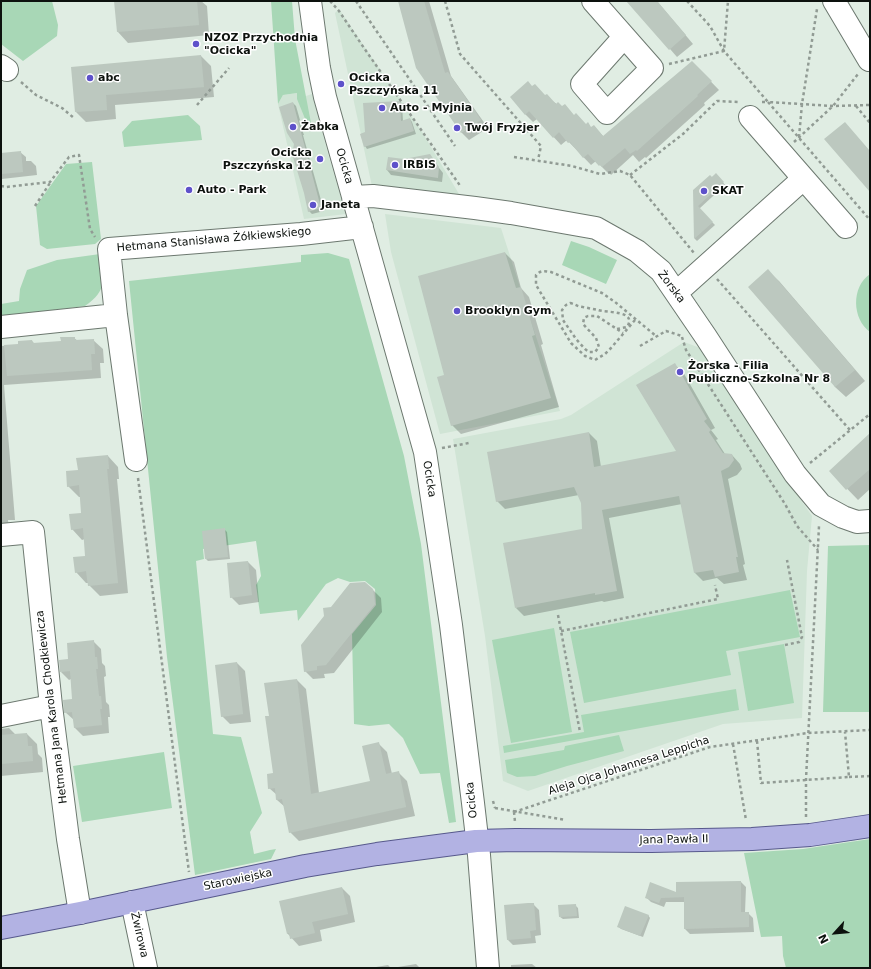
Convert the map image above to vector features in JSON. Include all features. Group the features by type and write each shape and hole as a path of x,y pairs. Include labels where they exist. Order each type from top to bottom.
{"main road":[{"name":"Jana Pawła II","path":"476,841 651,841 752,839 810,835 870,826"},
{"name":"Starowiejska","path":"1,928 305,866 370,855 476,841"}],"street":[{"name":"Ocicka","path":"310,1 321,76 353,197 425,452 451,625 479,856 488,968"},
{"path":"593,1 652,68 607,113 582,84 624,37"},
{"path":"826,5 870,59"},
{"path":"752,107 803,179 846,227"},
{"path":"676,293 803,179"},
{"name":"Żorska","path":"353,197 373,196 475,208 596,228 637,251 661,271 795,474 821,506 842,517 857,522 870,521"},
{"name":"Hetmana Stanisława Żółkiewskiego","path":"136,460 116,315 109,249 301,234 362,227"},
{"path":"1,327 116,315"},
{"name":"Hetmana Jana Karola Chodkiewicza","path":"1,535 33,532 51,706 68,839 80,913"},
{"path":"1,716 51,706"},
{"name":"Żwirowa","path":"132,902 146,968"}],"path":[{"path":"330,1 339,11 475,208"},
{"path":"356,1 455,146"},
{"path":"445,1 460,54 541,146 538,160"},
{"path":"687,1 710,26 724,51 870,220"},
{"path":"724,51 728,1"},
{"path":"799,138 802,104 826,5"},
{"path":"652,68 724,51"},
{"path":"799,138 833,106 870,59"},
{"path":"4,68 36,94 62,108 74,118"},
{"path":"197,105 229,68"},
{"path":"630,175 683,134 717,101 752,107 768,102 833,106 870,105"},
{"path":"855,106 870,123"},
{"path":"35,206 50,182 69,157 79,155 90,229 98,242 109,249"},
{"path":"1,186 6,187 50,182"},
{"path":"635,320 605,354 595,360 585,356 571,343 536,285 536,275 543,270 551,272 602,293 656,336"},
{"path":"617,329 627,327 629,319 627,317 618,313 570,303 562,310 563,320 568,328 589,352 595,352 599,347 596,338 583,324 584,318 588,316 597,316 623,333"},
{"path":"681,330 686,350 785,504 797,526 818,550"},
{"path":"640,346 666,331 687,338"},
{"path":"795,474 870,414"},
{"path":"438,449 470,443"},
{"path":"136,460 188,866 193,890"},
{"path":"799,819 806,819 808,733 821,506"},
{"path":"785,645 799,642 802,637 787,560"},
{"path":"561,631 718,599 715,585"},
{"path":"558,615 580,732"},
{"name":"Aleja Ojca Johannesa Leppicha","path":"566,820 514,812 710,747 808,733 870,730"},
{"path":"845,732 849,777"},
{"path":"757,740 762,783 870,776"},
{"path":"733,744 746,822"}],"shaded area":[{"path":"339,9 422,132 465,204 373,191 335,13"},
{"path":"297,93 297,99 312,94 346,214 304,219 278,104 283,95"},
{"path":"385,214 501,228 560,411 440,434 391,252"},
{"path":"684,342 703,349 761,443 812,516 807,571 802,718 723,724 528,791 503,781 485,636 453,439 561,419 571,415"}],"green space":[{"path":"1,1 52,1 58,25 57,36 23,61 1,44"},
{"path":"271,1 292,1 295,39 311,123 306,121 297,99 297,93 283,95 278,104"},
{"path":"188,115 200,126 202,140 124,147 122,132 132,121"},
{"path":"92,162 101,239 95,244 47,249 40,245 36,206 66,164"},
{"path":"571,241 589,247 617,260 606,284 562,265"},
{"path":"328,253 349,259 404,456 421,544 456,822 449,823 440,773 420,774 403,738 389,724 369,726 354,724 352,634 376,605 375,589 365,581 350,582 338,578 326,584 298,621 297,610 260,614 256,585 261,576 256,541 203,549 204,559 196,561 213,734 241,737 262,813 250,832 254,854 276,849 271,859 195,875 167,657 129,281 301,262 301,255"},
{"path":"100,254 102,278 101,289 93,300 85,306 1,317 1,304 19,301 20,289 27,270 57,260"},
{"path":"870,274 870,332 860,319 856,303 859,287"},
{"path":"870,545 870,712 823,712 828,546"},
{"path":"790,590 800,637 726,651 731,675 584,703 570,632"},
{"path":"554,628 572,732 511,743 492,640"},
{"path":"784,644 794,703 748,711 738,652"},
{"path":"736,689 739,710 504,753 503,746 584,732 581,715"},
{"path":"619,735 624,751 535,776 517,777 507,773 505,760 564,750 565,746"},
{"path":"164,752 172,808 82,822 73,766"},
{"path":"870,839 870,968 786,968 783,956 782,936 761,937 744,853 803,849"}],"building":[{"path":"114,1 197,1 199,25 117,32"},
{"path":"398,1 424,1 445,73 448,72 481,120 461,133 416,68"},
{"path":"626,1 657,1 686,35 669,50"},
{"path":"201,55 204,87 106,95 107,110 75,112 71,67"},
{"path":"692,61 712,81 697,95 698,96 637,151 636,150 630,154 625,148 602,167 600,165 599,166 588,154 583,158 570,142 568,143 559,132 553,138 529,111 525,115 510,97 528,81 532,86 535,84 556,104 558,102 562,106 565,104 574,115 576,113 586,124 588,122 591,127 594,125 603,136"},
{"path":"400,101 401,121 410,118 414,131 364,147 360,134 365,132 363,103"},
{"path":"293,102 321,208 308,212 292,154 294,144 287,133 279,107"},
{"path":"845,122 870,151 870,192 824,139"},
{"path":"21,151 23,172 1,174 1,153"},
{"path":"430,154 439,167 438,178 386,170 388,157 404,159"},
{"path":"716,173 724,182 698,206 713,222 694,239 693,190 710,175 712,177"},
{"path":"505,252 516,288 521,287 535,335 532,336 551,398 451,426 437,377 444,375 418,276"},
{"path":"768,269 855,370 835,387 748,287"},
{"path":"60,337 75,337 75,340 94,339 95,354 91,354 92,370 7,376 4,345 18,344 18,341 32,340 33,343 61,341"},
{"path":"675,363 707,419 704,421 711,430 709,432 723,453 732,454 734,460 729,467 721,471 738,557 736,557 739,572 715,577 713,570 694,573 679,496 602,510 617,591 595,595 595,593 515,608 503,543 582,529 581,503 574,487 496,502 487,452 589,432 594,467 676,451 636,385"},
{"path":"870,433 870,469 846,490 829,471"},
{"path":"108,455 109,469 107,469 118,583 88,586 86,571 75,573 73,557 85,556 83,528 71,530 69,514 81,513 79,485 67,487 66,471 78,470 76,458"},
{"path":"225,528 228,557 205,559 202,531"},
{"path":"248,561 252,595 230,598 227,563"},
{"path":"365,582 373,589 375,604 326,665 317,666 317,670 304,672 301,645 324,616 323,608 331,607 350,583"},
{"path":"94,640 95,657 97,657 98,669 96,669 99,696 101,696 102,709 100,709 102,725 74,728 72,712 64,713 63,700 72,699 70,671 60,672 59,660 68,659 67,643"},
{"path":"237,662 243,714 221,717 215,665"},
{"path":"297,679 311,794 370,781 362,746 379,742 386,774 399,771 406,807 289,833 282,799 276,800 275,788 268,789 267,774 273,773 265,716 269,716 264,683"},
{"path":"27,733 28,746 32,746 33,761 1,764 1,735"},
{"path":"741,881 741,912 749,912 749,927 684,929 684,897 661,898 659,903 645,898 650,882 676,892 676,882"},
{"path":"342,887 348,914 312,922 315,933 290,939 289,933 287,934 279,901"},
{"path":"534,903 536,930 530,931 531,938 507,940 504,905"},
{"path":"576,904 577,916 559,917 558,905"},
{"path":"625,906 649,915 640,936 617,927"}],"place":[{"name":"NZOZ Przychodnia \"Ocicka\"","path":"196,44"},
{"name":"abc","path":"90,78"},
{"name":"Ocicka Pszczyńska 11","path":"341,84"},
{"name":"Auto - Myjnia","path":"382,108"},
{"name":"Żabka","path":"293,127"},
{"name":"Twój Fryzjer","path":"457,128"},
{"name":"Ocicka Pszczyńska 12","path":"320,159"},
{"name":"IRBIS","path":"395,165"},
{"name":"Auto - Park","path":"189,190"},
{"name":"SKAT","path":"704,191"},
{"name":"Janeta","path":"313,205"},
{"name":"Brooklyn Gym","path":"457,311"},
{"name":"Żorska - Filia Publiczno-Szkolna Nr 8","path":"680,372"}]}
